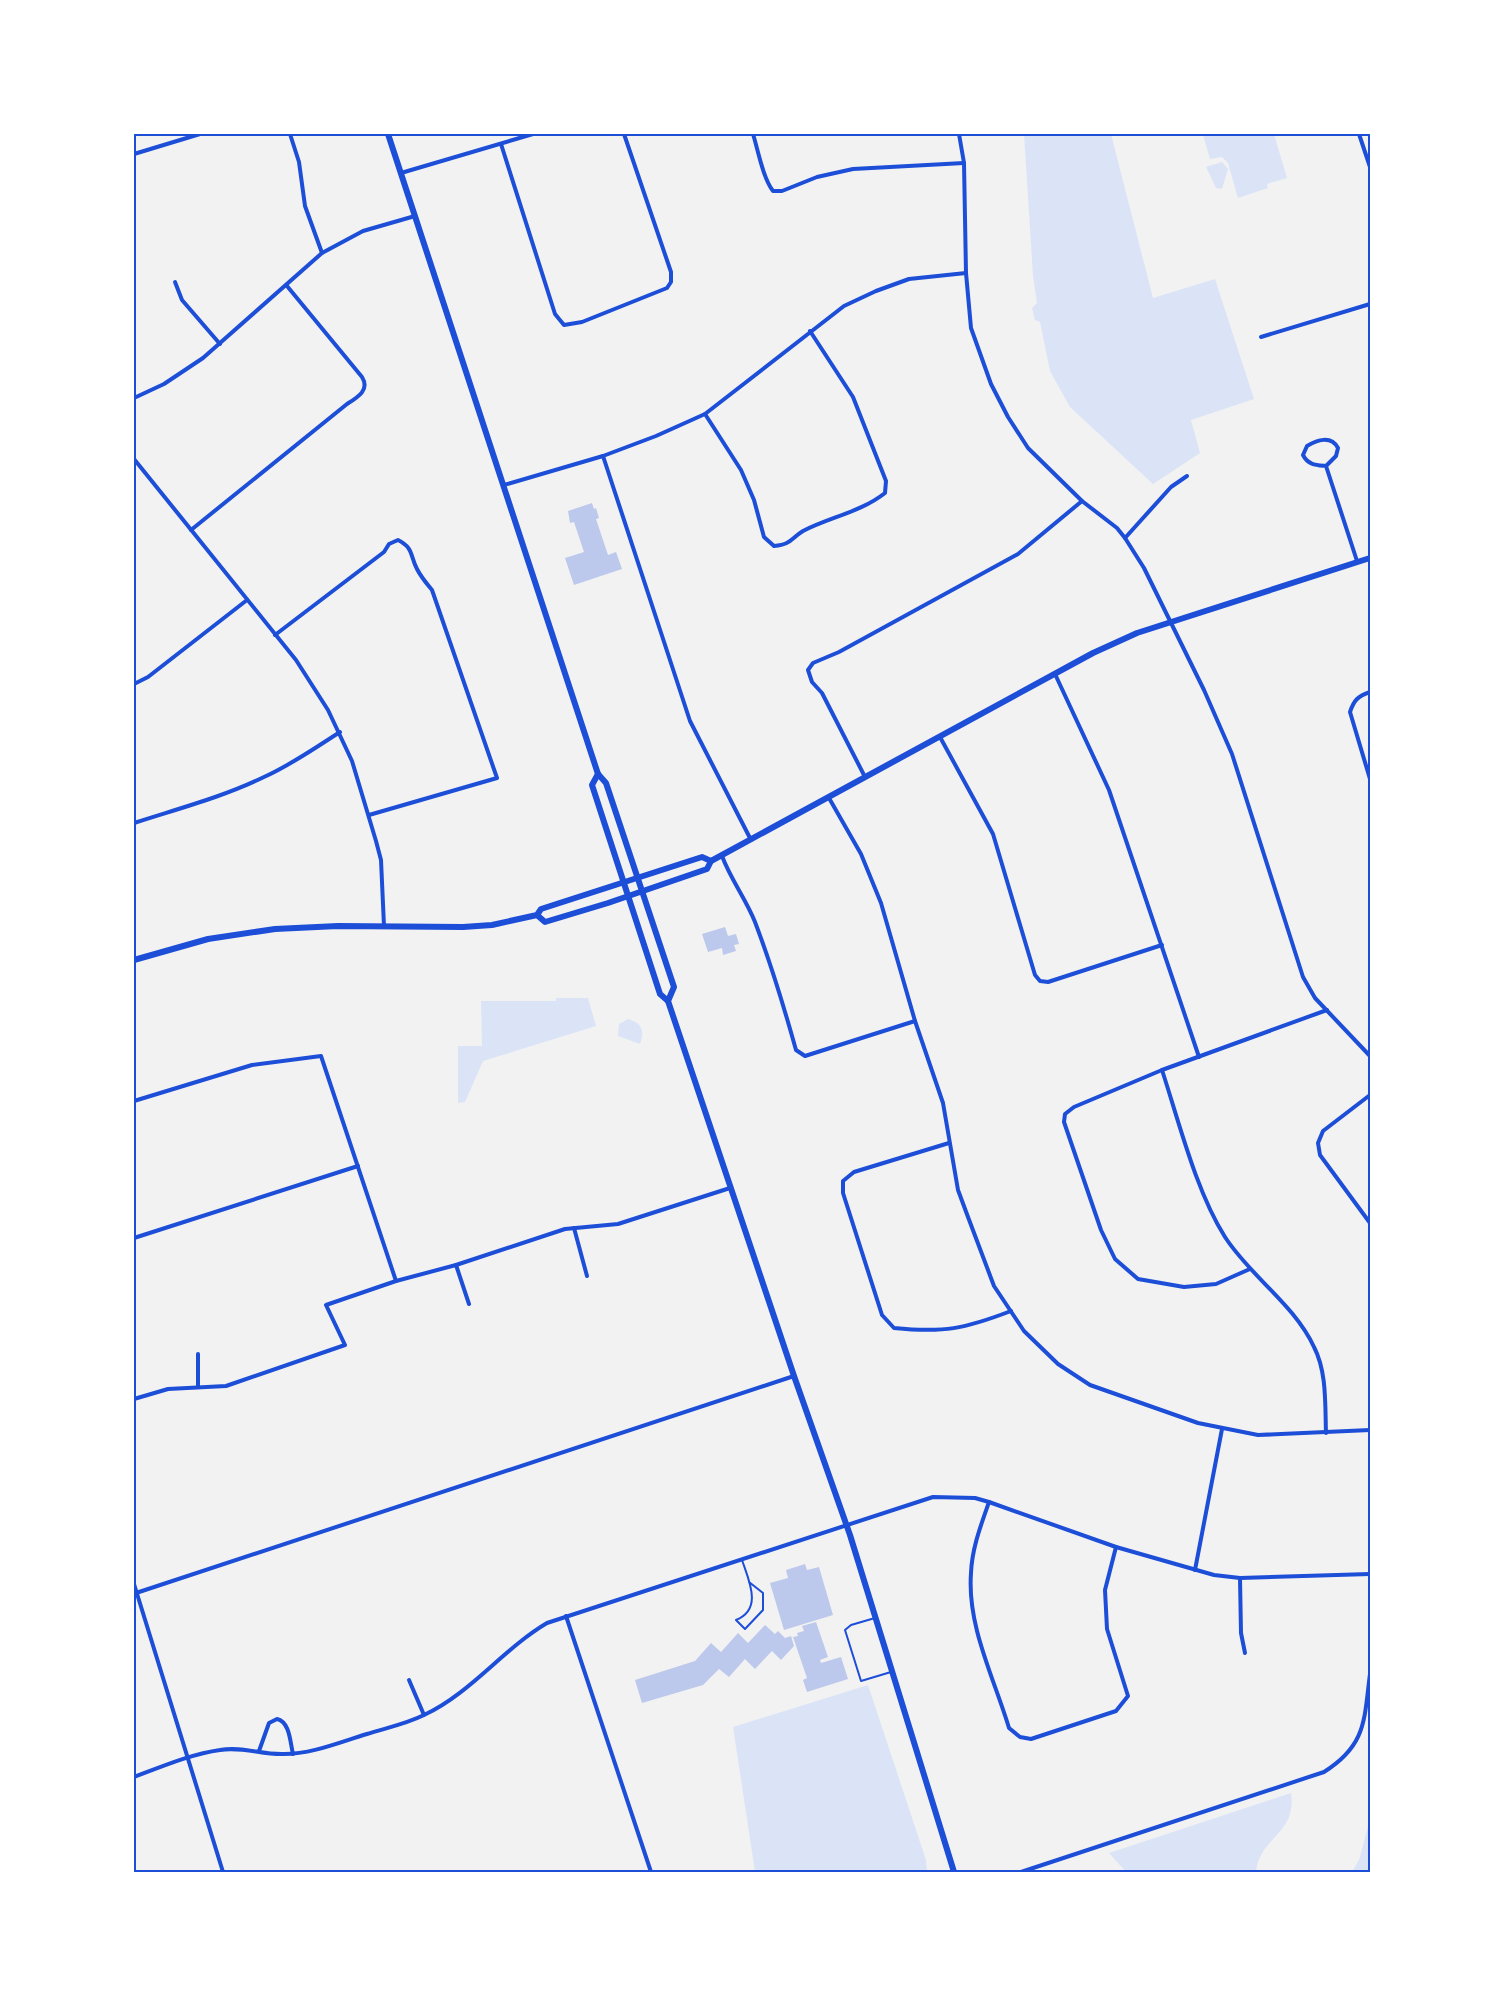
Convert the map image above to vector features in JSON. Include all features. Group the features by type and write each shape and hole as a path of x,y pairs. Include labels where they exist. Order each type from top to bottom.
{"main road":[{"path":"387,134 598,774 606,783 643,891 674,987 668,1001"},
{"path":"537,915 545,922 628,897 707,869 711,861 1114,643 1169,622 1371,558"},
{"path":"598,774 592,785 623,882 660,994 668,1001 846,1524 954,1872"},
{"path":"134,960 181,946 242,933 298,927 479,926 537,915 541,909 702,857 711,861"}],"street":[{"path":"134,154 200,134"},
{"path":"290,134 299,162 305,206 322,253"},
{"path":"401,174 533,134"},
{"path":"501,144 555,314 564,325 582,322 667,288 671,282 671,272 624,134"},
{"path":"753,134 764,166 766,183 773,191 782,191 818,177 853,169 964,164"},
{"path":"959,134 964,164 966,273 971,328 991,384 1028,448 1082,501 1117,528 1143,568 1209,700 1232,754 1303,977 1315,998 1371,1056"},
{"path":"1359,134 1369,154 1371,167"},
{"path":"134,398 164,384 220,345 322,253 363,231 415,216"},
{"path":"503,485 603,456 705,414 844,306 876,291 909,279 966,273"},
{"path":"175,282 183,300 220,345"},
{"path":"191,530 347,404 359,397 365,389 362,377 287,286"},
{"path":"1261,337 1371,304"},
{"path":"705,414 741,470 754,500 764,537 774,546 787,544 801,532 874,502 885,493 886,481 853,397 810,332"},
{"path":"1324,440 1336,443 1338,448 1336,456 1326,466 1311,464 1306,460 1304,455 1307,446 1324,440"},
{"path":"603,456 690,721 752,840"},
{"path":"134,459 306,674 340,732 352,760 381,860 384,926"},
{"path":"1326,466 1358,562"},
{"path":"1125,538 1171,487 1187,476"},
{"path":"865,778 822,693 812,682 808,670 813,663 839,652 1018,554 1082,501"},
{"path":"275,634 384,552 389,544 398,540 407,544 416,568 432,591 497,778 369,815"},
{"path":"134,684 148,677 246,600"},
{"path":"1055,673 1109,790 1199,1057"},
{"path":"1371,692 1361,695 1353,702 1350,712 1371,779"},
{"path":"134,823 214,797 263,778 289,765 340,732"},
{"path":"940,737 993,834 1035,975 1040,981 1048,982 1162,945"},
{"path":"829,798 861,854 881,903 915,1021 943,1103 958,1190 968,1218 994,1286 1024,1331 1058,1364 1090,1385 1198,1423 1258,1435 1371,1430"},
{"path":"722,856 754,921 778,988 796,1050 805,1056 915,1021"},
{"path":"1250,1269 1216,1284 1184,1287 1138,1279 1115,1259 1101,1230 1064,1122 1065,1114 1074,1107 1162,1070 1327,1010"},
{"path":"134,1101 252,1065 321,1056 396,1281"},
{"path":"1162,1070 1205,1197 1225,1236 1250,1269 1297,1320 1315,1348 1323,1378 1326,1433"},
{"path":"1371,1095 1323,1131 1318,1143 1320,1155 1371,1223"},
{"path":"949,1143 854,1172 843,1181 843,1193 882,1316 894,1328 946,1331 971,1326 1011,1311"},
{"path":"134,1238 358,1166"},
{"path":"134,1399 168,1389 226,1386 345,1345 326,1305 396,1281 574,1227 618,1224 732,1188"},
{"path":"574,1227 588,1276"},
{"path":"456,1264 469,1304"},
{"path":"198,1354 198,1387"},
{"path":"136,1593 794,1376"},
{"path":"1195,1570 1222,1429"},
{"path":"134,1777 217,1750 231,1748 293,1754 314,1750 424,1715 467,1688 527,1634 547,1623 933,1497 975,1498 1116,1547 1195,1570 1240,1578 1371,1574"},
{"path":"989,1502 975,1543 971,1572 971,1599 979,1636 1009,1728 1020,1737 1031,1739 1116,1711 1128,1696 1107,1629 1105,1590 1116,1547"},
{"path":"1240,1578 1241,1633 1245,1653"},
{"path":"134,1584 223,1872"},
{"path":"566,1616 651,1872"},
{"path":"1021,1872 1324,1772 1350,1752 1358,1738 1364,1720 1371,1674"},
{"path":"409,1680 424,1715"},
{"path":"259,1751 268,1724 276,1719 282,1720 285,1724 293,1754"}],"lane":[{"path":"742,1560 750,1582 752,1605 743,1617 736,1620 745,1629 763,1610 763,1593 750,1582"},
{"path":"875,1618 851,1625 846,1630 861,1681 892,1672"}],"shaded area":[{"path":"1024,134 1111,134 1153,298 1215,279 1254,399 1191,420 1200,453 1153,484 1070,407 1050,371 1040,322 1035,320 1032,308 1037,303 1033,276"},
{"path":"1274,134 1287,178 1267,184 1268,188 1238,198 1228,163 1222,157 1210,159 1203,135"},
{"path":"1222,162 1228,169 1222,189 1216,188 1206,167"},
{"path":"556,998 588,998 596,1026 483,1061 465,1102 458,1103 458,1046 482,1046 481,1001 556,1001"},
{"path":"628,1019 641,1028 640,1044 618,1036 619,1024"},
{"path":"868,1685 926,1860 927,1872 755,1872 733,1727"},
{"path":"1291,1793 1288,1818 1264,1851 1256,1872 1126,1872 1109,1853"},
{"path":"1370,1819 1370,1872 1352,1872 1359,1860"}],"building":[{"path":"592,503 594,509 596,508 599,518 596,519 608,555 616,552 622,569 574,585 565,558 584,552 574,522 570,523 568,511"},
{"path":"725,927 728,936 736,934 739,944 734,945 736,951 723,955 722,948 708,952 702,934"},
{"path":"805,1564 807,1570 819,1567 833,1615 784,1630 770,1583 788,1578 786,1570"},
{"path":"816,1622 828,1657 820,1660 821,1663 841,1657 848,1679 807,1692 803,1680 807,1678 793,1637 804,1631 802,1626"},
{"path":"765,1625 775,1634 778,1631 785,1638 791,1636 794,1646 781,1660 772,1651 755,1669 745,1659 729,1677 719,1669 703,1685 642,1703 635,1680 695,1661 711,1643 721,1652 738,1633 748,1643"}]}
